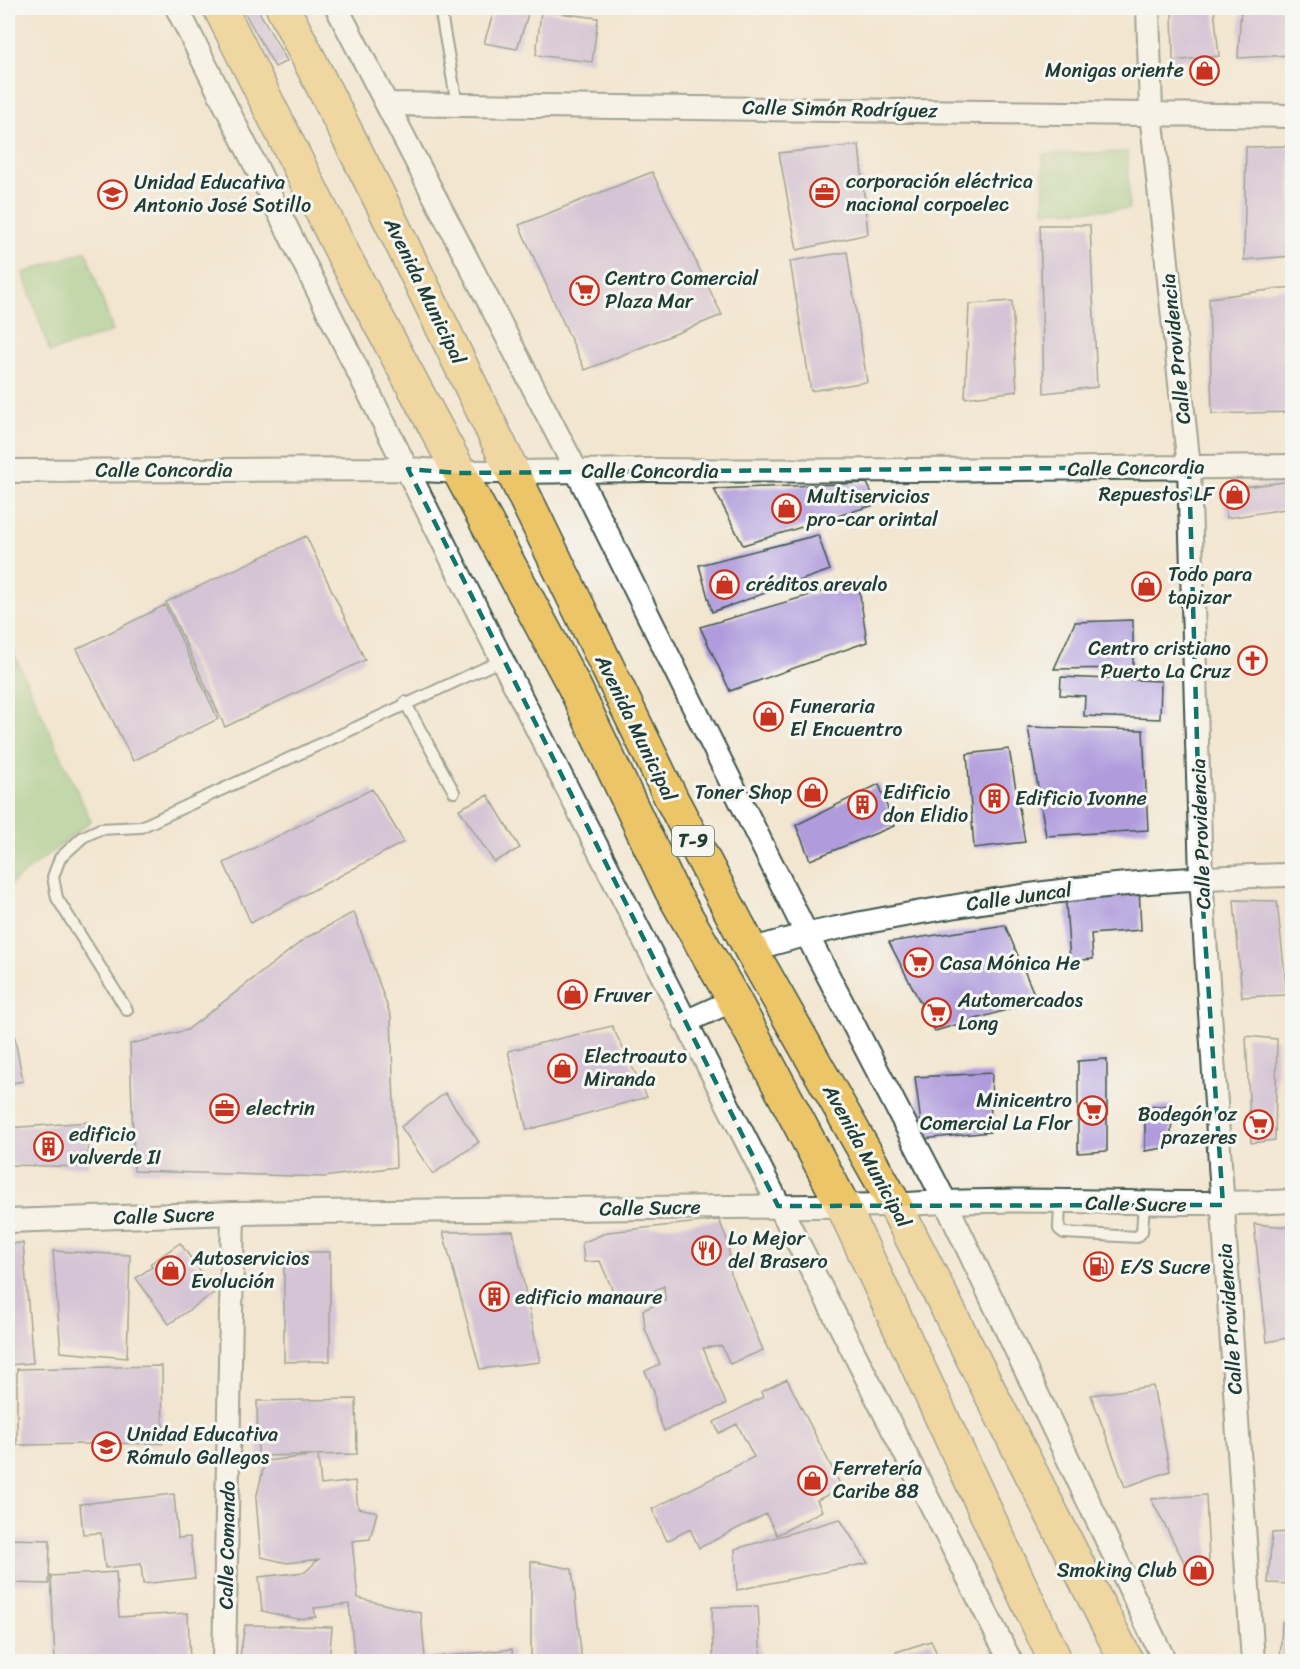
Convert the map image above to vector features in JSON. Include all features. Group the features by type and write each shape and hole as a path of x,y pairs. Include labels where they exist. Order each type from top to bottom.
{"highway":[{"name":"Avenida Municipal","path":"220,8 346,260 574,686 671,890 734,1000 842,1204 1056,1662"},
{"name":"Avenida Municipal","path":"284,8 672,800 751,950 895,1205 1127,1662"}],"street":[{"path":"177,8 502,660 1011,1662"},
{"path":"337,8 576,470 806,933 945,1201 1165,1662"},
{"name":"Calle Providencia","path":"1148,8 1152,114 1189,467 1201,877 1253,1662"},
{"name":"Calle Simón Rodríguez","path":"387,105 457,104 1293,116"},
{"name":"Calle Concordia","path":"8,471 408,469 458,472 576,470 828,472 1293,466"},
{"name":"Calle Juncal","path":"751,950 806,933 1015,895 1201,877 1293,875"},
{"path":"685,1022 734,1000"},
{"name":"Calle Sucre","path":"8,1221 233,1213 895,1205 945,1201 1223,1205 1293,1202"},
{"name":"Calle Comando","path":"224,1662 233,1213"}],"lane":[{"path":"440,8 457,104"},
{"path":"127,1010 57,898 53,878 60,858 83,837 100,829 141,827 405,702 502,660"},
{"path":"405,702 454,792"},
{"path":"1060,1202 1059,1228 1064,1233 1137,1236 1143,1232 1144,1204"}],"highlighted area":[{"path":"1189,467 1201,877 1223,1205 778,1206 408,469 458,473"}],"green space":[{"path":"1128,152 1129,209 1044,211 1043,154"},
{"path":"86,251 113,331 50,352 23,273"},
{"path":"8,641 91,821 8,886"}],"building":[{"path":"242,8 257,8 287,61 275,67"},
{"path":"495,8 530,8 517,49 484,43"},
{"path":"1172,8 1214,8 1219,56 1173,61"},
{"path":"1241,8 1292,8 1292,55 1238,58"},
{"path":"541,11 598,18 592,62 536,55"},
{"name":"corporación eléctrica nacional corpoelec","path":"859,145 868,234 797,250 779,153"},
{"path":"1290,146 1292,256 1244,260 1246,147"},
{"path":"652,172 722,315 585,370 519,225"},
{"path":"1040,225 1090,225 1097,387 1044,393"},
{"path":"847,252 867,382 811,391 790,261"},
{"path":"1292,287 1292,412 1212,414 1209,298"},
{"path":"1012,301 1017,391 965,398 969,304"},
{"path":"1292,481 1292,508 1227,518 1220,490"},
{"path":"867,483 877,504 743,545 714,489"},
{"path":"818,535 830,570 712,612 699,565"},
{"path":"306,536 365,660 225,727 166,602"},
{"path":"858,581 867,642 730,691 700,627"},
{"path":"165,605 218,719 133,761 77,649"},
{"path":"1133,620 1133,668 1054,669 1075,622"},
{"path":"1061,677 1161,681 1160,719 1084,716 1085,696 1060,695"},
{"path":"1028,727 1143,730 1148,830 1046,836"},
{"name":"Edificio Ivonne","path":"1009,749 1025,842 974,848 967,754"},
{"name":"Edificio don Elidio","path":"879,784 894,826 810,860 796,825"},
{"path":"372,789 404,842 251,923 224,863"},
{"path":"488,795 520,848 494,862 459,809"},
{"path":"1139,887 1141,930 1091,934 1093,959 1070,961 1065,891"},
{"path":"1234,900 1277,901 1287,995 1242,997"},
{"name":"electrin","path":"354,912 391,1017 396,1167 324,1177 134,1171 130,1044 187,1030 306,938"},
{"path":"1005,925 1037,1001 935,1031 889,942"},
{"path":"8,1003 23,1081 8,1084"},
{"path":"612,1026 647,1097 527,1130 508,1051"},
{"path":"1246,1036 1277,1039 1275,1140 1251,1143"},
{"path":"1107,1059 1107,1151 1078,1153 1078,1061"},
{"path":"992,1073 990,1132 923,1139 915,1077"},
{"path":"445,1093 479,1142 433,1174 401,1127"},
{"path":"1173,1105 1170,1147 1145,1151 1145,1107"},
{"name":"edificio valverde II","path":"89,1122 88,1167 8,1165 8,1128"},
{"path":"719,1220 728,1242 731,1275 763,1350 730,1364 722,1346 703,1348 726,1404 664,1431 656,1411 654,1391 645,1371 660,1364 645,1329 643,1310 665,1301 664,1286 645,1295 616,1298 600,1261 584,1262 582,1243 608,1232"},
{"path":"1254,1224 1288,1227 1292,1258 1292,1337 1267,1342"},
{"name":"edificio manaure","path":"513,1231 540,1362 480,1369 443,1232"},
{"path":"23,1243 33,1363 8,1365 8,1244"},
{"path":"180,1243 215,1292 169,1324 136,1278 152,1267 150,1264"},
{"path":"53,1251 130,1255 127,1358 61,1352"},
{"path":"284,1252 330,1252 330,1361 284,1362"},
{"path":"162,1366 163,1443 17,1445 17,1369"},
{"path":"787,1379 842,1488 817,1500 822,1511 777,1535 766,1514 699,1548 690,1529 667,1541 652,1509 754,1457 737,1424 719,1433 714,1422 763,1397 761,1392"},
{"path":"1153,1386 1170,1471 1125,1487 1091,1395"},
{"path":"356,1399 357,1454 258,1456 257,1401"},
{"path":"318,1455 321,1485 355,1481 358,1508 377,1512 370,1539 352,1541 358,1598 421,1613 425,1658 512,1649 513,1662 355,1662 349,1604 314,1608 316,1617 297,1619 262,1611 259,1577 305,1572 319,1559 287,1563 261,1557 256,1499 265,1461"},
{"path":"174,1494 178,1538 190,1537 195,1578 143,1584 141,1564 105,1568 101,1533 83,1534 80,1504"},
{"path":"1206,1495 1209,1561 1190,1573 1151,1499"},
{"path":"840,1519 868,1563 737,1590 735,1549"},
{"path":"1292,1532 1292,1584 1268,1583 1272,1533"},
{"path":"8,1539 50,1540 49,1584 8,1583"},
{"path":"531,1561 572,1569 582,1662 531,1662"},
{"path":"116,1572 119,1617 188,1613 190,1662 55,1662 51,1576"},
{"path":"758,1606 761,1662 713,1662 712,1607"},
{"path":"1292,1620 1292,1662 1280,1662 1282,1622"},
{"path":"245,1625 332,1627 329,1662 239,1662"},
{"path":"931,1641 941,1662 900,1662 896,1652"}],"place":[{"name":"Monigas oriente","path":"1205,70"},
{"name":"corporación eléctrica nacional corpoelec","path":"825,193"},
{"name":"Unidad Educativa Antonio José Sotillo","path":"113,194"},
{"name":"Centro Comercial Plaza Mar","path":"584,290"},
{"name":"Repuestos LF","path":"1235,494"},
{"name":"Multiservicios pro-car orintal","path":"786,508"},
{"name":"créditos arevalo","path":"725,584"},
{"name":"Todo para tapizar","path":"1147,586"},
{"name":"Centro cristiano Puerto La Cruz","path":"1252,660"},
{"name":"Funeraria El Encuentro","path":"769,717"},
{"name":"Toner Shop","path":"813,792"},
{"name":"Edificio Ivonne","path":"994,798"},
{"name":"Edificio don Elidio","path":"862,804"},
{"name":"Casa Mónica He","path":"919,963"},
{"name":"Fruver","path":"573,995"},
{"name":"Automercados Long","path":"937,1012"},
{"name":"Electroauto Miranda","path":"563,1068"},
{"name":"electrin","path":"225,1108"},
{"name":"Minicentro Comercial La Flor","path":"1093,1111"},
{"name":"Bodegón oz prazeres","path":"1258,1125"},
{"name":"edificio valverde II","path":"48,1146"},
{"name":"Lo Mejor del Brasero","path":"707,1250"},
{"name":"E/S Sucre","path":"1099,1267"},
{"name":"Autoservicios Evolución","path":"170,1270"},
{"name":"edificio manaure","path":"494,1297"},
{"name":"Unidad Educativa Rómulo Gallegos","path":"106,1446"},
{"name":"Ferretería Caribe 88","path":"812,1480"},
{"name":"Smoking Club","path":"1198,1570"}]}
